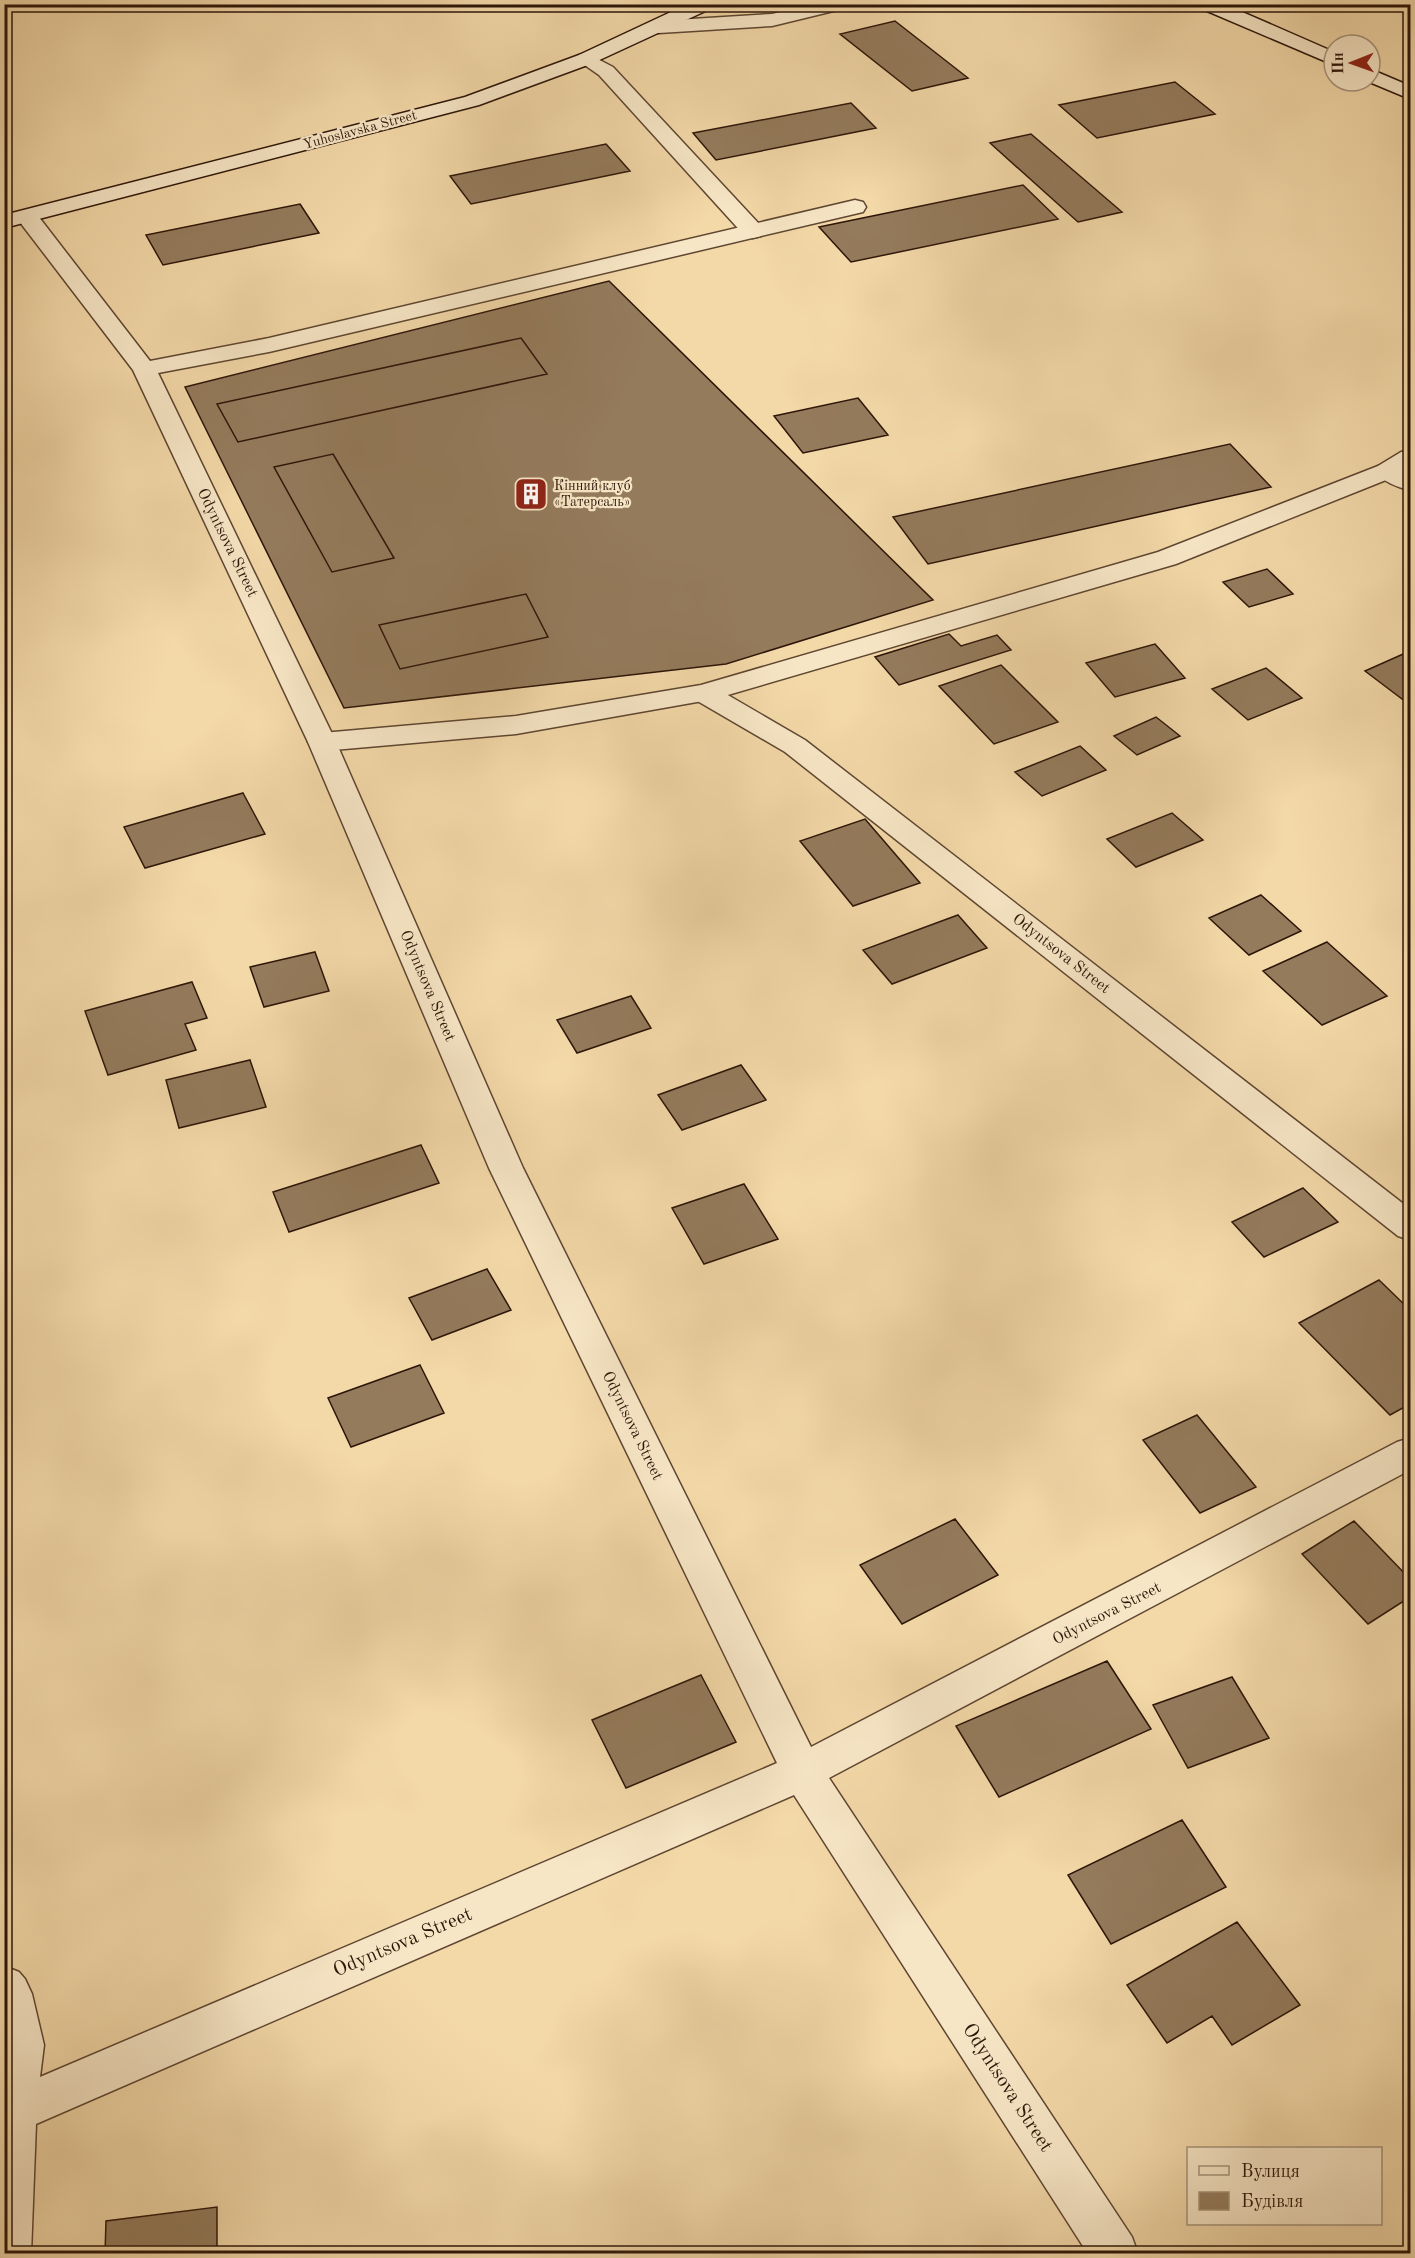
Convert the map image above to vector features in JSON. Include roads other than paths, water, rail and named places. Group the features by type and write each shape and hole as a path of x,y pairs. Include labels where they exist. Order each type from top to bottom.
{"street":[{"name":"Yuhoslavska Street","path":"16,220 472,101 586,59 705,4"},
{"path":"659,27 772,20 838,4"},
{"path":"1208,4 1322,55"},
{"path":"586,59 606,70 753,231"},
{"path":"1382,80 1410,93"},
{"path":"144,369 269,345 855,207"},
{"name":"Odyntsova Street","path":"16,220 144,369 322,742 506,1168 802,1772 1115,2253"},
{"path":"322,742 516,725 704,693 1167,558 1399,477 1410,456"},
{"name":"Odyntsova Street","path":"704,693 795,746 1410,1227"},
{"name":"Odyntsova Street","path":"9,2113 802,1772 1410,1453"},
{"path":"4,1987 10,1994 22,2045 9,2113 8,2253"}],"place":[{"name":"Кінний клуб «Татерсаль»","path":"531,494"}]}
